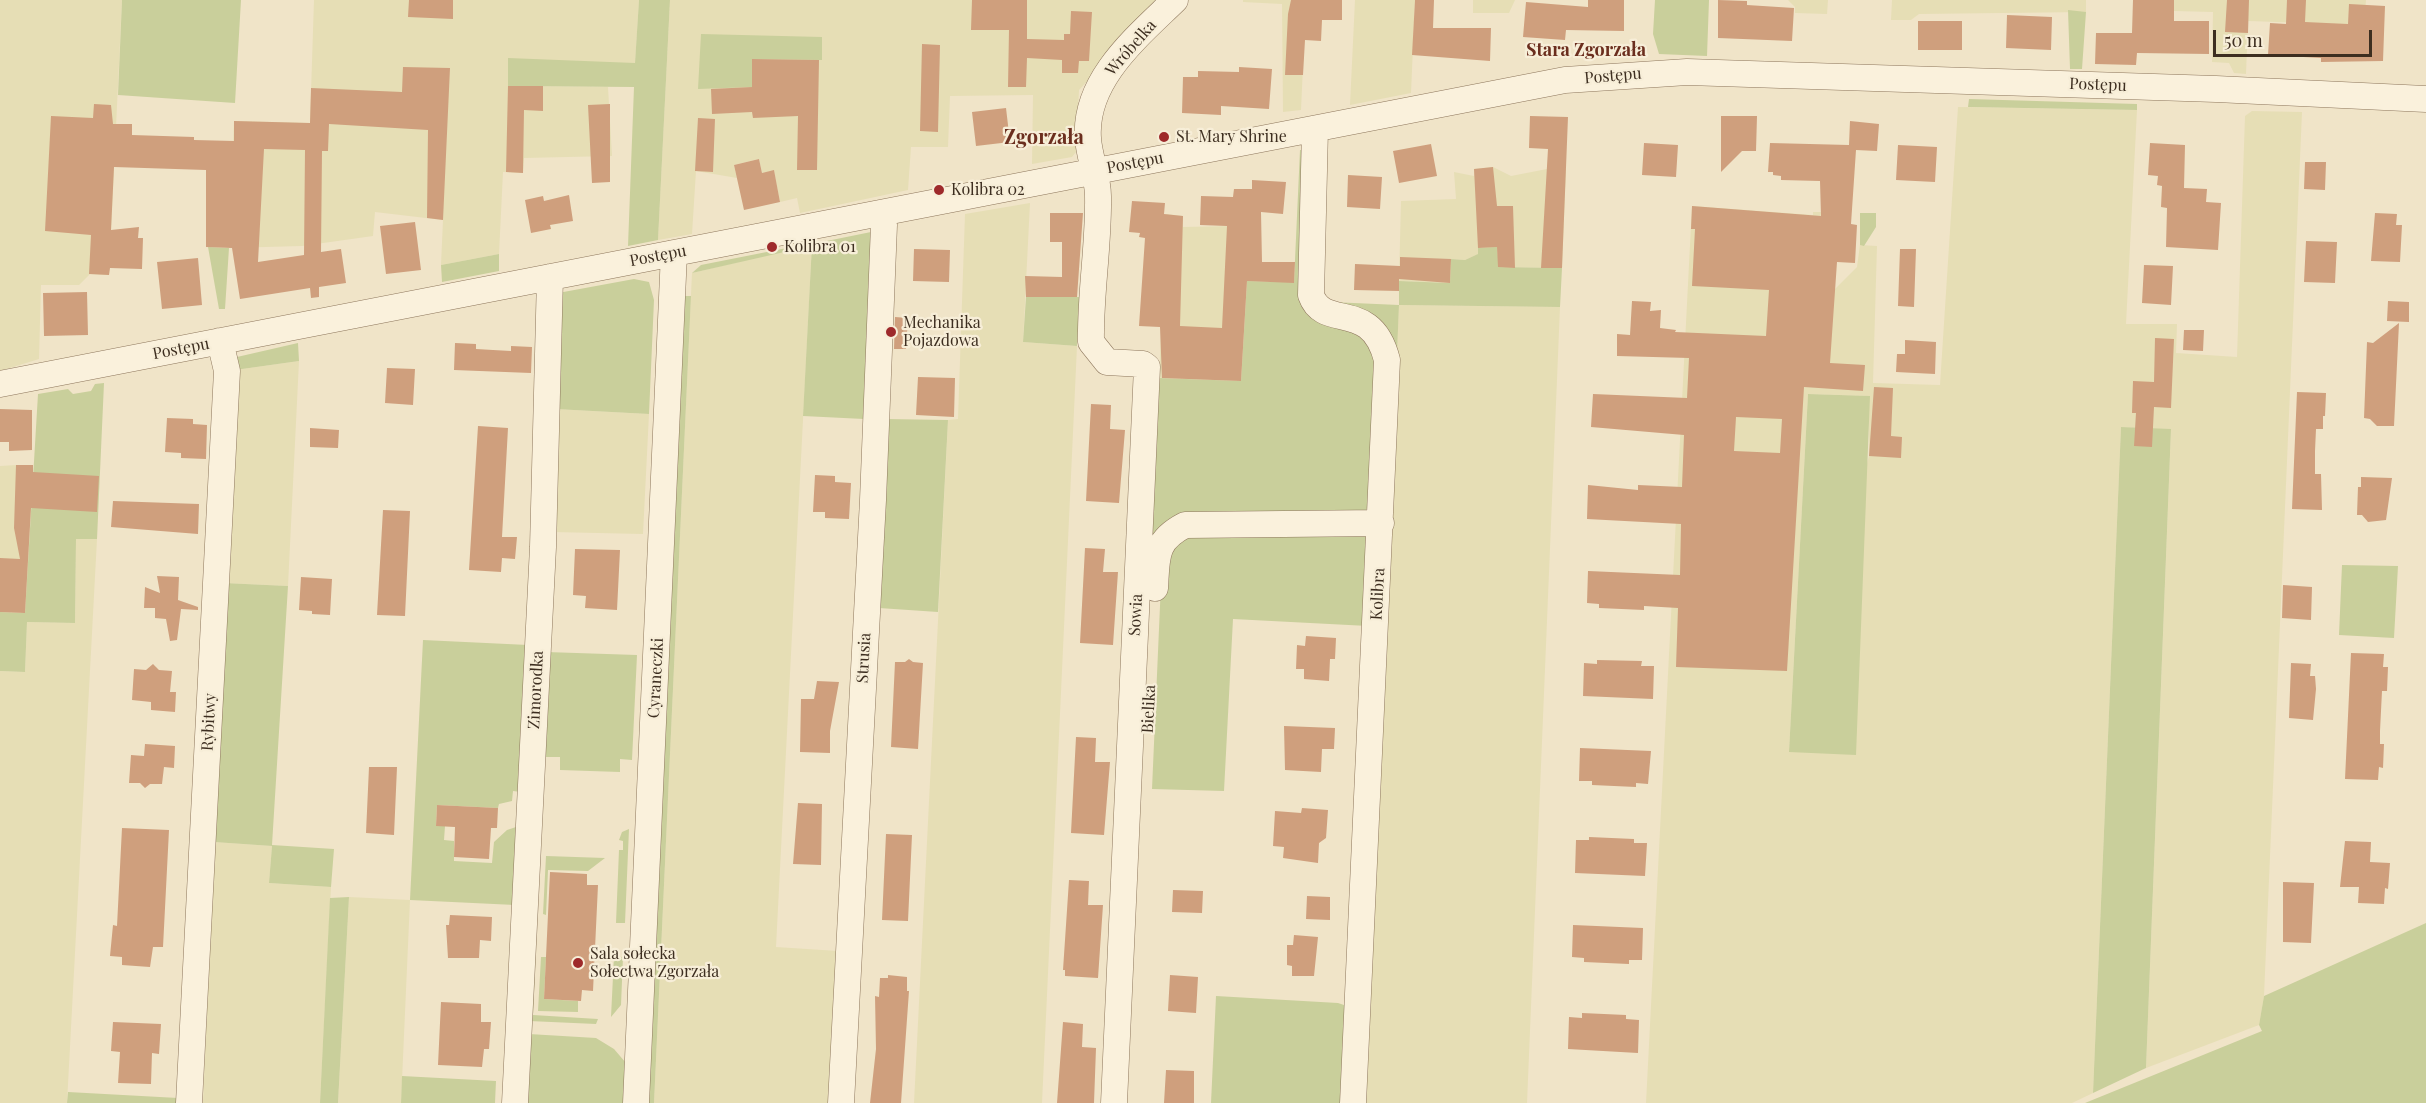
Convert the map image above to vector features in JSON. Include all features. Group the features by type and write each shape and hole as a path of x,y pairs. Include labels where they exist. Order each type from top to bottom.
{"street":[{"name":"Wróbelka","path":"1095,171 1088,144 1088,116 1095,92 1110,68 1175,0"},
{"name":"Postępu","path":"0,384 1565,80 1655,72 2204,88 2426,99"},
{"name":"Kolibra","path":"1315,129 1311,295 1314,302 1324,312 1356,319 1376,331 1387,360 1353,1103"},
{"name":"Sowia","path":"1095,171 1098,197 1091,342 1107,362 1143,364 1147,367 1114,1103"},
{"name":"Strusia","path":"841,1103 873,500 884,225 881,213"},
{"name":"Cyraneczki","path":"636,1103 674,253"},
{"name":"Zimorodka","path":"515,1103 543,547 550,278"},
{"name":"Rybitwy","path":"189,1103 226,371 220,341"},
{"name":"Bielika","path":"1132,1103 1157,553 1161,544 1175,530 1193,523 1381,523"}],"shaded area":[{"path":"0,0 122,0 109,275 90,274 79,285 41,285 39,359 0,371"},
{"path":"314,0 639,0 635,64 604,63 508,86 608,87 612,156 524,158 523,173 503,172 499,254 441,265 443,220 375,212 373,236 302,246 229,248 234,121 310,123"},
{"path":"670,0 1164,0 1079,90 1076,152 1072,157 1032,164 1033,95 950,96 948,147 911,147 908,190 800,213 797,198 780,202 774,171 762,173 759,159 734,165 737,178 696,171 692,234 658,240"},
{"path":"1243,0 1306,0 1301,110 1283,112 1282,4 1243,2"},
{"path":"1355,0 1415,0 1411,93 1350,105"},
{"path":"1473,0 1515,0 1509,13 1473,13"},
{"path":"1788,0 1828,0 1827,14 1795,13 1795,7"},
{"path":"1892,0 2086,0 2086,12 1919,14 1911,20 1891,20"},
{"path":"2150,0 2366,0 2364,25 2248,21 2246,74 2234,73 2229,63 2212,62 2213,12 2174,11"},
{"path":"1958,107 2137,110 2126,324 2177,324 2176,353 2237,357 2245,116 2252,111 2302,112 2264,996 2259,1025 2146,1068 2171,430 2121,427 2093,1093 2072,1103 1646,1103 1692,206 1813,215 1813,212 1821,212 1816,288 1835,289 1857,267 1860,245 1877,246 1873,383 1940,385","holes":["1808,394 1869,396 1869,456 1789,752"]},
{"path":"1493,167 1511,176 1547,169 1566,169 1562,268 1498,267 1478,248 1479,254 1465,260 1451,259 1450,283 1399,281 1401,201 1456,199 1454,172 1474,176 1474,169"},
{"path":"1234,189 1252,189 1241,381 1159,378 1166,214 1183,216 1183,227 1232,226"},
{"path":"1030,203 1023,342 1077,346 1042,1103 914,1103 948,420 958,419 965,214"},
{"path":"812,244 776,947 838,951 831,1103 654,1103 692,273"},
{"path":"1399,305 1560,307 1527,1103 1362,1103"},
{"path":"299,361 288,586 224,583 235,370"},
{"path":"555,409 649,414 643,534 552,532"},
{"path":"16,465 33,472 25,613 0,612 0,466"},
{"path":"76,539 97,539 67,1103 0,1103 0,671 25,672 27,622 75,623"},
{"path":"214,842 272,846 269,883 331,887 320,1103 203,1103"},
{"path":"349,897 410,900 401,1103 338,1103"}],"green space":[{"path":"122,0 241,0 235,103 118,95"},
{"path":"639,0 670,0 658,240 628,246 634,87 508,86 508,58 635,63"},
{"path":"1655,0 1709,0 1707,56 1659,54 1653,34"},
{"path":"2068,10 2086,12 2082,69 2070,69"},
{"path":"701,34 822,37 822,60 752,59 752,87 698,89"},
{"path":"1969,99 2137,104 2137,110 1968,107"},
{"path":"1300,150 1303,150 1307,313 1314,319 1346,324 1376,348 1373,497 1366,510 1151,542 1159,378 1241,381 1247,281 1294,282"},
{"path":"1860,213 1876,213 1876,227 1864,246 1860,245"},
{"path":"871,232 873,240 864,419 803,416 812,244"},
{"path":"802,245 802,248 692,273 701,265"},
{"path":"208,247 229,248 225,309 219,309"},
{"path":"1497,247 1499,267 1562,268 1560,307 1399,305 1399,281 1450,283 1451,259 1465,260 1478,254 1478,248"},
{"path":"499,254 499,271 442,282 441,265"},
{"path":"634,279 649,282 654,300 649,414 555,409 558,293"},
{"path":"683,296 691,296 654,1103 644,1103"},
{"path":"1026,297 1080,297 1077,346 1023,342"},
{"path":"1331,302 1399,305 1397,353 1380,321 1366,312"},
{"path":"298,343 299,361 235,370 237,357"},
{"path":"104,383 97,539 76,539 75,623 27,622 25,672 0,671 0,612 25,613 38,394 68,389 73,394 91,391 95,384"},
{"path":"1808,394 1870,396 1856,755 1789,752"},
{"path":"886,419 948,420 938,612 879,608"},
{"path":"2121,427 2171,429 2146,1068 2093,1093"},
{"path":"1189,533 1369,535 1368,626 1233,619 1224,791 1152,789 1161,583 1165,556"},
{"path":"2342,565 2398,566 2394,638 2339,635"},
{"path":"224,583 288,586 272,845 334,849 331,887 269,883 272,846 214,842"},
{"path":"423,640 528,645 521,792 513,791 512,801 499,804 498,808 437,805 436,825 445,826 444,840 454,841 454,861 492,863 494,842 507,830 519,826 515,905 410,900"},
{"path":"546,652 637,655 632,760 620,759 620,772 560,770 560,757 542,757"},
{"path":"629,829 625,923 616,923 619,850 623,850 623,841 619,840 622,832"},
{"path":"540,855 533,1015 598,1019 596,1024 529,1021"},
{"path":"546,856 605,858 588,871 548,870 546,915 543,914"},
{"path":"349,897 338,1103 320,1103 330,898"},
{"path":"2426,923 2426,1103 2085,1103 2262,1031 2259,1025 2264,996"},
{"path":"614,956 623,957 621,1005 611,1017"},
{"path":"541,957 546,957 544,999 578,1001 578,1012 538,1011"},
{"path":"1216,996 1338,1003 1350,1007 1348,1103 1211,1103"},
{"path":"529,1034 596,1038 614,1049 626,1063 624,1103 525,1103"},
{"path":"402,1076 496,1081 495,1103 401,1103"},
{"path":"68,1092 178,1098 178,1103 67,1103"}],"building":[{"path":"409,0 453,0 453,19 408,17"},
{"path":"972,0 1027,0 1027,39 1064,40 1064,34 1070,34 1071,11 1092,12 1089,61 1079,61 1078,73 1062,73 1062,60 1027,58 1026,87 1008,87 1009,30 971,30"},
{"path":"1291,0 1342,0 1342,20 1322,20 1321,41 1305,40 1303,75 1285,75 1288,14"},
{"path":"1415,0 1434,0 1433,28 1491,28 1490,61 1412,55"},
{"path":"1588,0 1624,0 1624,31 1566,30 1565,40 1523,37 1526,2 1588,7"},
{"path":"1718,0 1747,1 1747,5 1794,8 1792,41 1718,38"},
{"path":"2133,0 2174,0 2174,21 2209,21 2209,54 2137,53 2136,65 2095,64 2096,33 2132,33"},
{"path":"2227,0 2249,0 2248,33 2225,32"},
{"path":"2287,0 2306,0 2305,22 2348,24 2349,4 2385,6 2383,61 2321,62 2321,58 2268,55 2270,23 2286,24"},
{"path":"2007,15 2052,17 2051,50 2006,48"},
{"path":"1918,21 1962,21 1962,50 1918,50"},
{"path":"922,44 940,45 938,132 920,131"},
{"path":"752,59 819,60 817,170 797,170 798,116 753,118 752,112 712,114 711,89 752,87"},
{"path":"403,67 450,68 443,220 427,218 428,130 329,124 328,151 322,151 321,252 341,249 346,283 319,287 319,297 311,298 310,288 240,299 232,248 206,247 206,170 114,167 111,230 139,227 138,238 143,238 142,269 110,268 109,275 89,274 91,235 45,231 51,116 93,118 94,104 111,105 113,124 132,124 132,135 234,141 234,121 310,123 311,88 402,92","holes":["264,149 305,150 304,255 258,262"]},
{"path":"1239,67 1272,69 1269,109 1221,106 1221,115 1182,113 1183,77 1198,77 1198,71 1239,72"},
{"path":"508,86 543,86 543,111 524,110 523,173 506,172"},
{"path":"610,104 610,182 592,183 588,105"},
{"path":"1006,108 1010,142 976,146 972,112"},
{"path":"1530,116 1568,117 1562,268 1541,268 1548,149 1529,148"},
{"path":"1721,116 1757,116 1756,151 1742,151 1721,172"},
{"path":"698,118 715,119 713,172 695,171"},
{"path":"1850,121 1879,124 1877,151 1856,150 1851,224 1857,225 1855,263 1837,262 1830,363 1865,365 1863,391 1804,387 1787,671 1676,667 1678,608 1644,606 1644,610 1599,608 1599,604 1587,603 1588,571 1680,575 1681,524 1587,519 1588,485 1638,490 1638,485 1682,487 1684,435 1591,427 1593,394 1687,398 1689,358 1617,356 1617,334 1630,335 1632,301 1651,302 1650,311 1661,310 1660,328 1676,330 1675,332 1766,336 1769,290 1692,286 1695,229 1691,229 1692,206 1821,216 1820,181 1781,180 1781,176 1768,172 1770,143 1849,145","holes":["1736,417 1782,419 1780,453 1734,451"]},
{"path":"1644,143 1678,145 1676,177 1642,175"},
{"path":"2150,143 2185,145 2184,188 2207,189 2206,202 2221,203 2218,250 2166,247 2167,208 2161,207 2162,186 2157,185 2158,176 2148,175"},
{"path":"1431,144 1437,176 1399,183 1393,151"},
{"path":"1898,145 1937,147 1935,182 1896,180"},
{"path":"759,159 762,173 774,170 780,202 744,210 734,165"},
{"path":"2305,162 2326,162 2325,190 2304,189"},
{"path":"1493,167 1497,206 1513,206 1515,268 1498,267 1497,247 1478,248 1474,169"},
{"path":"1348,175 1382,177 1380,209 1347,207"},
{"path":"1252,180 1286,182 1283,214 1261,212 1262,262 1295,262 1294,283 1247,281 1241,381 1162,378 1160,327 1139,326 1145,238 1139,237 1140,233 1129,232 1132,201 1165,203 1164,214 1183,216 1180,326 1222,328 1227,226 1200,225 1201,196 1233,197 1234,189 1252,189"},
{"path":"569,195 573,221 550,225 551,229 531,233 525,200 543,196 544,201"},
{"path":"1050,213 1083,213 1077,297 1026,297 1025,276 1062,277 1062,242 1050,242"},
{"path":"2375,213 2397,214 2396,225 2402,225 2400,262 2371,261"},
{"path":"415,222 421,270 386,274 380,226"},
{"path":"2306,241 2337,242 2335,283 2304,282"},
{"path":"914,249 950,250 949,282 913,281"},
{"path":"1900,249 1916,249 1914,307 1898,306"},
{"path":"1400,257 1451,259 1450,283 1399,279 1399,291 1354,290 1355,264 1400,266"},
{"path":"198,258 202,305 162,309 157,262"},
{"path":"2144,265 2173,266 2171,305 2142,303"},
{"path":"87,292 88,335 44,336 43,293"},
{"path":"2388,301 2409,302 2409,322 2387,321"},
{"path":"895,317 908,318 906,349 894,349"},
{"path":"2399,323 2394,426 2377,426 2370,419 2364,418 2367,342 2373,343"},
{"path":"2184,330 2204,330 2203,351 2183,350"},
{"path":"2155,338 2174,339 2171,408 2154,407 2152,447 2134,446 2136,413 2132,413 2133,381 2154,382"},
{"path":"1905,340 1936,342 1935,374 1896,372 1897,354 1905,354"},
{"path":"455,343 476,344 476,349 511,351 511,346 532,347 531,373 454,370"},
{"path":"387,368 415,369 413,405 385,403"},
{"path":"918,377 955,378 954,417 916,415"},
{"path":"1874,387 1893,388 1891,436 1902,437 1901,458 1869,456"},
{"path":"2297,392 2326,393 2323,429 2316,429 2315,451 2315,474 2321,474 2322,510 2292,509"},
{"path":"1091,404 1111,405 1110,429 1125,430 1119,503 1086,501"},
{"path":"0,409 32,410 32,450 9,451 9,442 0,442"},
{"path":"167,418 193,419 193,424 207,425 206,459 181,458 181,453 165,452"},
{"path":"478,426 508,428 502,537 517,537 515,559 502,558 501,572 469,570"},
{"path":"310,428 339,430 338,448 310,447"},
{"path":"16,465 33,465 33,472 99,476 97,512 31,508 25,613 0,612 0,558 20,559 14,528"},
{"path":"815,475 835,476 835,482 851,483 849,519 825,518 825,512 813,512"},
{"path":"2361,477 2392,478 2386,520 2368,522 2362,515 2357,515 2358,487 2361,487"},
{"path":"113,501 199,504 198,534 111,527"},
{"path":"383,510 410,511 405,616 377,615"},
{"path":"1085,548 1105,549 1103,572 1118,572 1113,645 1080,643"},
{"path":"575,549 620,550 617,610 585,608 586,596 573,595"},
{"path":"157,576 179,577 178,600 198,607 198,610 181,609 177,640 170,641 166,619 155,618 155,608 144,608 145,587 160,593"},
{"path":"301,577 332,579 330,615 312,614 312,611 299,610"},
{"path":"2283,585 2312,587 2311,620 2282,618"},
{"path":"1306,636 1336,638 1335,659 1330,659 1329,681 1304,679 1304,669 1296,669 1297,645 1305,646"},
{"path":"2351,653 2384,654 2383,667 2388,667 2387,691 2382,691 2380,731 2380,744 2384,744 2383,768 2379,767 2378,780 2345,779"},
{"path":"909,659 923,663 918,749 891,747 895,662 905,662"},
{"path":"1597,660 1642,661 1641,666 1654,666 1653,699 1583,696 1584,663 1597,664"},
{"path":"2291,663 2311,664 2310,676 2315,676 2316,689 2313,720 2289,718"},
{"path":"153,664 159,670 172,671 170,692 176,692 175,712 151,710 151,702 132,700 134,669 146,670"},
{"path":"817,681 839,682 830,731 830,753 800,752 801,699 814,699"},
{"path":"1284,726 1335,728 1334,749 1322,749 1321,772 1285,770"},
{"path":"1076,737 1096,738 1095,762 1110,762 1104,835 1071,833"},
{"path":"145,744 175,746 174,768 164,767 162,784 150,784 145,788 140,783 129,783 131,755 144,756"},
{"path":"1580,748 1651,751 1648,784 1636,783 1636,787 1592,785 1592,781 1579,781"},
{"path":"369,767 397,767 394,835 366,833"},
{"path":"798,803 822,804 821,865 793,864"},
{"path":"437,805 498,808 497,828 491,828 489,859 454,857 455,827 436,826"},
{"path":"1302,808 1328,810 1326,838 1319,843 1318,863 1283,858 1284,847 1273,846 1275,811 1301,813"},
{"path":"122,828 169,830 163,947 153,947 150,967 122,965 122,957 110,956 113,925 117,926"},
{"path":"886,834 912,835 908,921 882,920"},
{"path":"1589,837 1634,839 1634,843 1647,843 1645,876 1575,873 1576,840 1589,840"},
{"path":"2345,841 2371,842 2370,862 2390,863 2384,904 2358,903 2359,887 2340,887"},
{"path":"550,872 587,874 587,885 598,885 593,991 582,990 581,1001 544,999"},
{"path":"1069,880 1089,881 1088,905 1103,905 1098,978 1065,976 1065,970 1063,970"},
{"path":"2283,882 2314,883 2311,943 2283,942"},
{"path":"1173,890 1203,891 1202,913 1172,912"},
{"path":"1307,896 1330,897 1330,920 1306,919"},
{"path":"450,915 492,917 491,941 480,940 479,958 448,958 446,925 449,925"},
{"path":"1573,925 1643,928 1642,960 1629,960 1629,964 1584,962 1584,958 1572,957"},
{"path":"1294,935 1318,937 1314,976 1292,976 1292,966 1287,965 1287,945 1293,945"},
{"path":"888,975 907,977 907,991 909,991 901,1103 870,1103 876,1049 875,996 879,997 880,978 888,978"},
{"path":"1170,975 1198,977 1196,1013 1168,1011"},
{"path":"441,1002 481,1004 481,1022 491,1022 489,1049 484,1049 482,1067 438,1065"},
{"path":"1582,1013 1626,1015 1626,1019 1639,1020 1638,1053 1568,1049 1569,1017 1582,1018"},
{"path":"113,1022 161,1024 159,1054 152,1053 151,1084 118,1083 120,1052 111,1051"},
{"path":"1063,1022 1083,1024 1082,1047 1096,1048 1094,1103 1057,1103"},
{"path":"1166,1070 1194,1071 1194,1103 1164,1103"}],"place":[{"name":"St. Mary Shrine","path":"1164,137"},
{"name":"Kolibra 02","path":"939,190"},
{"name":"Kolibra 01","path":"772,247"},
{"name":"Mechanika Pojazdowa","path":"891,332"},
{"name":"Sala sołecka Sołectwa Zgorzała","path":"578,963"}],"district":[{"name":"Stara Zgorzała","path":"1586,50"},
{"name":"Zgorzała","path":"1044,138"}]}
